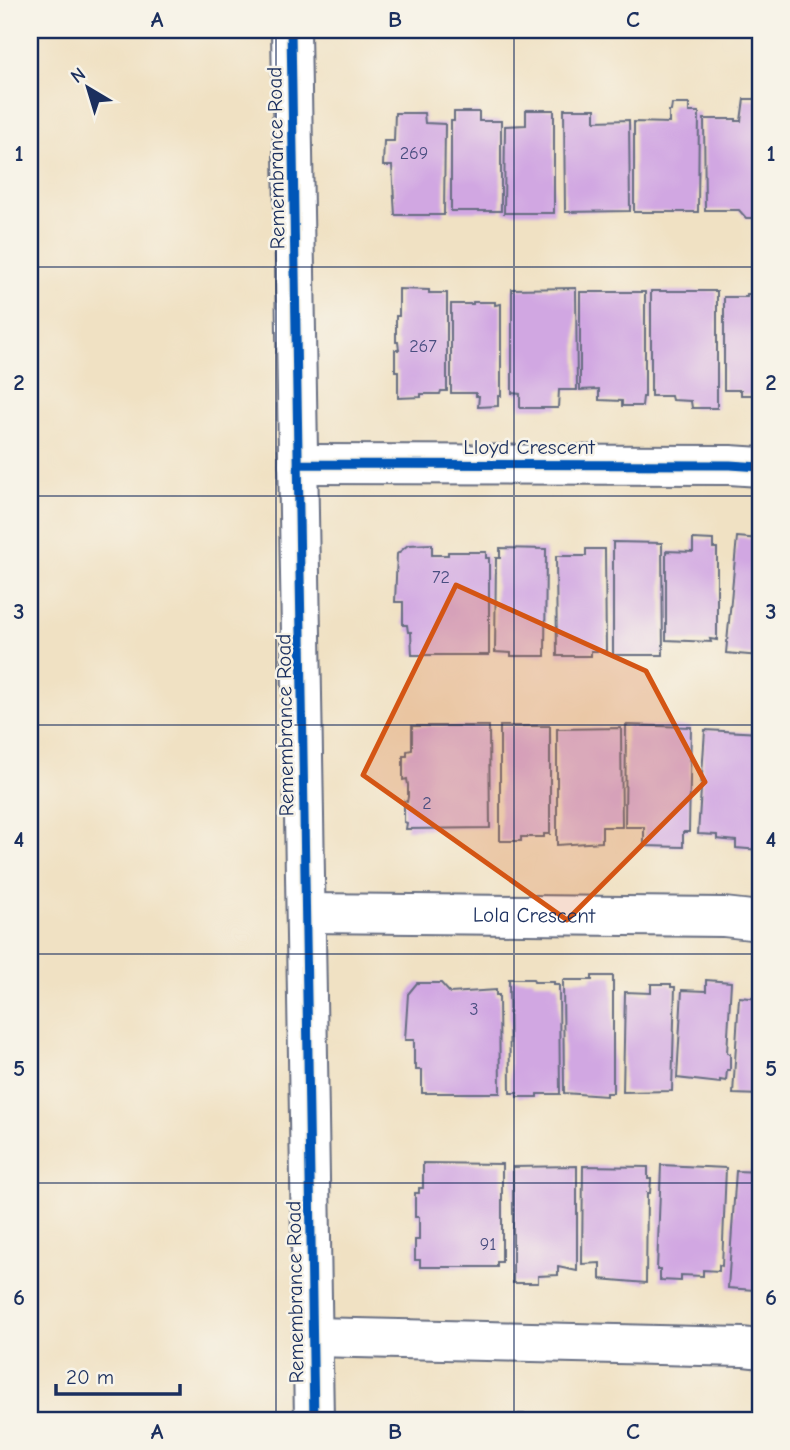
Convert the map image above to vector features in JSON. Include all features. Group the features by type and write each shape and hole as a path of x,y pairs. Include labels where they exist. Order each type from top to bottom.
{"street":[{"name":"Remembrance Road","path":"291,30 314,1420"},
{"name":"Lloyd Crescent","path":"298,464 760,467"},
{"name":"Lola Crescent","path":"306,913 724,916 760,920"},
{"path":"313,1337 760,1349"}],"highlighted area":[{"path":"456,585 646,671 705,782 567,920 363,775"}],"building":[{"path":"744,99 760,99 760,218 746,218 739,210 705,210 704,119 741,121"},
{"path":"672,104 689,104 689,112 699,112 698,212 634,212 634,122 669,123"},
{"path":"564,109 595,109 595,121 629,120 630,211 565,212"},
{"path":"526,110 554,110 554,213 504,213 505,126 526,125"},
{"path":"454,112 479,112 479,121 501,121 501,211 451,211 451,121 454,121"},
{"path":"395,113 424,113 425,123 445,124 444,215 395,215 392,166 383,166 384,141 394,141"},
{"path":"576,288 577,390 559,390 558,408 520,408 520,394 512,393 512,289"},
{"path":"399,289 447,293 447,391 441,391 440,394 421,394 421,397 398,398 395,350 399,350 396,342 396,316 399,316"},
{"path":"651,291 717,291 717,408 692,408 691,401 672,400 671,396 651,396"},
{"path":"580,292 645,292 645,397 642,406 622,406 622,401 599,400 599,389 580,390"},
{"path":"747,294 760,294 760,395 741,395 741,390 724,390 724,297 747,297"},
{"path":"451,304 501,304 501,396 498,396 498,406 478,407 479,396 476,396 476,393 451,393"},
{"path":"737,537 760,539 760,656 726,653"},
{"path":"693,539 713,540 713,548 717,548 717,640 710,639 711,642 666,640 666,551 693,552"},
{"path":"613,542 662,543 663,655 613,655"},
{"path":"432,544 432,555 448,555 448,552 486,552 486,558 489,558 489,655 412,655 411,632 408,632 407,625 403,625 403,602 395,602 397,554 408,545"},
{"path":"500,548 546,549 545,656 511,656 511,653 495,652 496,558 500,558"},
{"path":"586,549 605,549 606,651 591,651 591,656 557,656 556,556 586,556"},
{"path":"626,725 691,727 689,832 683,832 683,847 644,846 644,827 625,827"},
{"path":"412,726 489,726 490,828 406,829 404,801 407,802 408,785 407,779 403,780 403,756 407,756 407,751 412,750"},
{"path":"500,726 550,726 550,834 544,834 544,837 500,841"},
{"path":"621,728 622,827 602,827 602,842 557,845 557,729"},
{"path":"705,730 760,733 760,850 736,848 736,841 717,839 717,835 698,834"},
{"path":"592,976 613,976 613,1093 606,1093 606,1096 564,1093 563,980 592,980"},
{"path":"509,979 533,979 534,982 554,982 554,985 559,985 560,1094 517,1097 517,1093 510,1093"},
{"path":"706,980 731,982 727,1053 730,1054 730,1070 727,1070 726,1081 720,1080 720,1083 677,1078 682,990 706,991"},
{"path":"417,983 441,983 450,993 496,990 496,995 499,995 500,1093 422,1093 422,1070 416,1070 414,1064 414,1040 405,1040 408,994"},
{"path":"651,984 671,984 671,987 675,987 672,1091 623,1092 625,992 651,993"},
{"path":"739,997 760,999 760,1095 733,1094"},
{"path":"423,1163 502,1164 502,1262 497,1262 497,1267 420,1267 420,1260 415,1260 415,1240 419,1240 419,1217 415,1217 415,1193 419,1193 419,1188 423,1188"},
{"path":"661,1165 726,1168 722,1266 719,1265 719,1271 703,1270 703,1276 681,1275 681,1281 660,1280 660,1270 657,1270"},
{"path":"577,1166 577,1271 558,1267 558,1275 538,1276 538,1283 513,1283 513,1167"},
{"path":"583,1166 648,1167 648,1179 651,1179 650,1193 647,1193 646,1283 600,1279 600,1263 582,1264"},
{"path":"736,1171 760,1172 760,1282 754,1281 754,1290 728,1288"},
{"path":"519,1414 544,1415 544,1420 519,1420"},
{"path":"575,1414 599,1414 599,1420 575,1420"}],"cycle path":[{"path":"291,30 314,1420"},
{"path":"298,464 760,467"}]}
